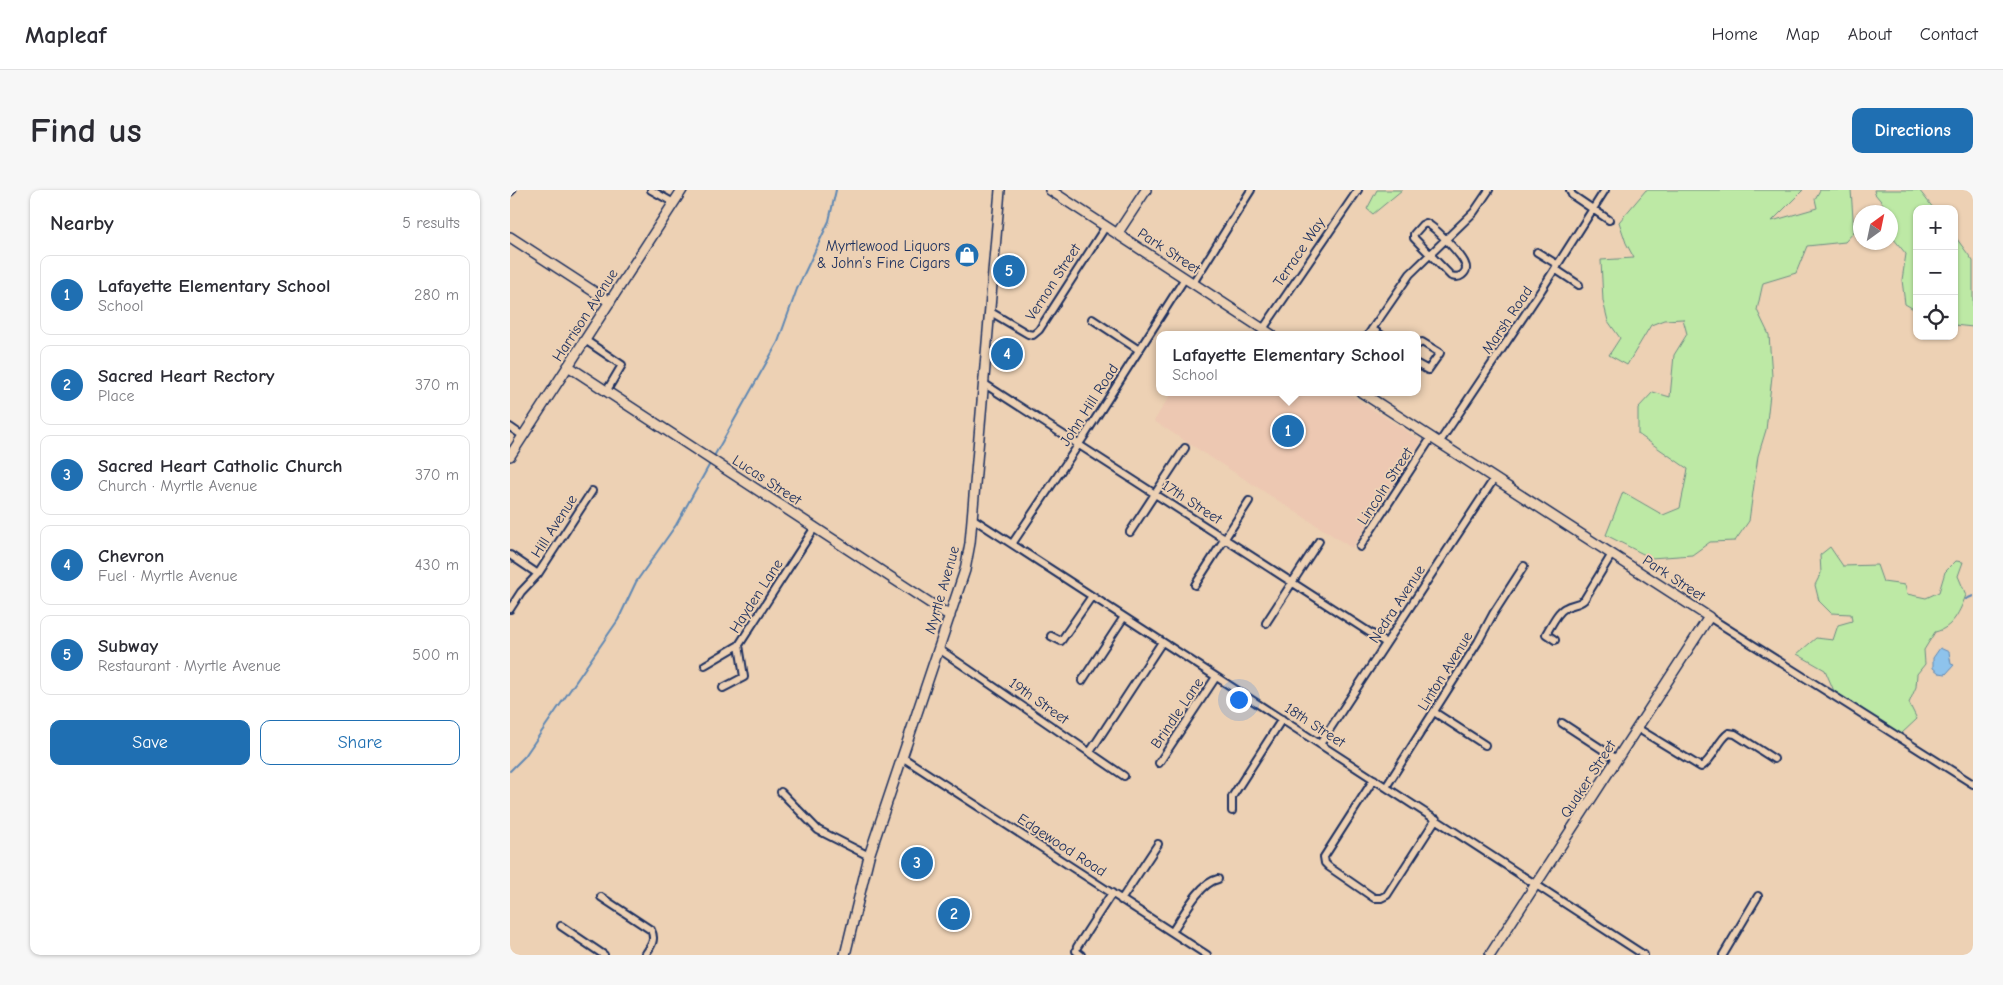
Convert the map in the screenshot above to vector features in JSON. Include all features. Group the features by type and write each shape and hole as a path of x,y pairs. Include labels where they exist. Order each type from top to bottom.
{"street":[{"path":"651,190 674,203"},
{"name":"Harrison Avenue","path":"510,456 682,190"},
{"name":"Myrtle Avenue","path":"845,955 869,856 965,570 972,518 1000,190"},
{"name":"Park Street","path":"1050,190 1266,331"},
{"path":"1117,234 1146,190"},
{"name":"John Hill Road","path":"1012,544 1139,350 1251,190"},
{"name":"Terrace Way","path":"1263,329 1358,190"},
{"path":"1371,331 1410,274 1474,212 1489,190"},
{"path":"1570,190 1572,195 1609,220"},
{"path":"1592,209 1605,190"},
{"name":"Marsh Road","path":"1435,441 1556,267 1592,209"},
{"path":"1422,224 1430,225 1445,240 1466,267 1465,272 1456,278 1451,276 1414,238 1414,234 1422,224"},
{"name":"Vernon Street","path":"989,311 1028,334 1033,334 1039,330 1106,226"},
{"path":"510,237 610,302"},
{"path":"1537,252 1579,285"},
{"path":"1092,319 1139,350"},
{"path":"585,340 622,365 606,392"},
{"path":"1421,343 1440,353 1428,370 1421,366"},
{"name":"Lucas Street","path":"568,366 950,616"},
{"name":"17th Street","path":"984,383 1386,643"},
{"name":"Park Street","path":"1367,396 1709,617 1973,784"},
{"path":"510,427 523,436"},
{"name":"Lincoln Street","path":"1360,548 1435,441"},
{"path":"1130,532 1185,448"},
{"name":"Nedra Avenue","path":"1320,744 1494,479"},
{"name":"Hill Avenue","path":"510,609 521,592 538,574 592,491"},
{"path":"1194,585 1249,501"},
{"name":"18th Street","path":"972,518 1644,955"},
{"name":"Hayden Lane","path":"705,665 739,645 815,527"},
{"path":"1266,623 1319,541"},
{"path":"1555,640 1546,634 1553,623 1564,608 1579,604 1584,600 1612,554"},
{"path":"510,555 538,574"},
{"name":"Linton Avenue","path":"1386,787 1524,566"},
{"path":"1051,636 1061,641 1092,596"},
{"path":"1082,681 1124,617"},
{"name":"Quaker Street","path":"1490,955 1709,617"},
{"path":"1090,752 1162,642"},
{"path":"723,688 744,678 739,645"},
{"name":"19th Street","path":"939,649 1124,776"},
{"name":"Brindle Lane","path":"1159,763 1216,677"},
{"path":"1434,712 1485,745"},
{"path":"1232,812 1232,797 1282,719"},
{"path":"1562,723 1618,759"},
{"path":"1637,728 1702,767 1707,764 1724,736 1729,733 1735,734 1774,759"},
{"name":"Edgewood Road","path":"902,757 1207,955"},
{"path":"1374,779 1324,857 1325,863 1329,868 1374,898 1381,898 1387,895 1436,820"},
{"path":"781,792 818,830 869,856"},
{"path":"1121,900 1158,844"},
{"path":"1172,932 1202,888 1210,881 1218,879"},
{"path":"1081,955 1076,950 1112,893"},
{"path":"1723,955 1758,896"},
{"path":"601,898 650,930 653,940 645,955"},
{"path":"561,926 604,955"}],"shaded area":[{"path":"1170,396 1352,396 1422,441 1352,548 1154,421"}],"green space":[{"path":"1377,190 1402,190 1373,214 1367,209"},
{"path":"1646,190 1803,190 1772,221 1817,208 1815,199 1820,190 1851,190 1853,233 1845,242 1807,246 1796,273 1763,283 1757,310 1769,335 1772,376 1766,430 1758,456 1749,521 1735,541 1710,542 1692,555 1651,558 1606,535 1623,492 1663,515 1680,508 1688,469 1638,434 1638,408 1653,392 1670,397 1674,355 1687,334 1683,319 1664,320 1651,325 1627,365 1609,355 1620,338 1608,321 1603,301 1601,260 1634,258 1626,243 1619,222"},
{"path":"1874,190 1919,190 1931,205 1913,205 1913,309 1905,304 1902,280 1906,254 1898,244 1898,205 1884,205"},
{"path":"1958,240 1973,261 1973,327 1958,325"},
{"path":"1830,547 1843,566 1877,565 1883,582 1905,585 1907,594 1926,598 1939,592 1945,572 1956,561 1963,562 1958,576 1966,595 1955,618 1947,627 1935,632 1924,650 1925,664 1917,674 1916,687 1909,703 1917,719 1901,734 1834,691 1825,670 1797,654 1816,638 1833,640 1838,625 1852,621 1851,614 1831,613 1819,601 1815,585 1821,573 1820,555"}],"water":[{"path":"1940,648 1949,652 1951,664 1954,665 1946,674 1939,673 1933,668 1933,658"}],"waterway":[{"path":"713,458 778,342 797,289 829,221 836,190"},
{"path":"510,771 525,756 618,620 636,582 676,525 711,462"},
{"path":"1966,599 1973,596"}],"place":[{"name":"Myrtlewood Liquors & John’s Fine Cigars","path":"967,255"},
{"name":"Subway","path":"1009,271"},
{"name":"Chevron","path":"1007,354"},
{"name":"Lafayette Elementary School","path":"1288,431"},
{"name":"Sacred Heart Catholic Church","path":"917,863"},
{"name":"Sacred Heart Rectory","path":"954,914"}]}
